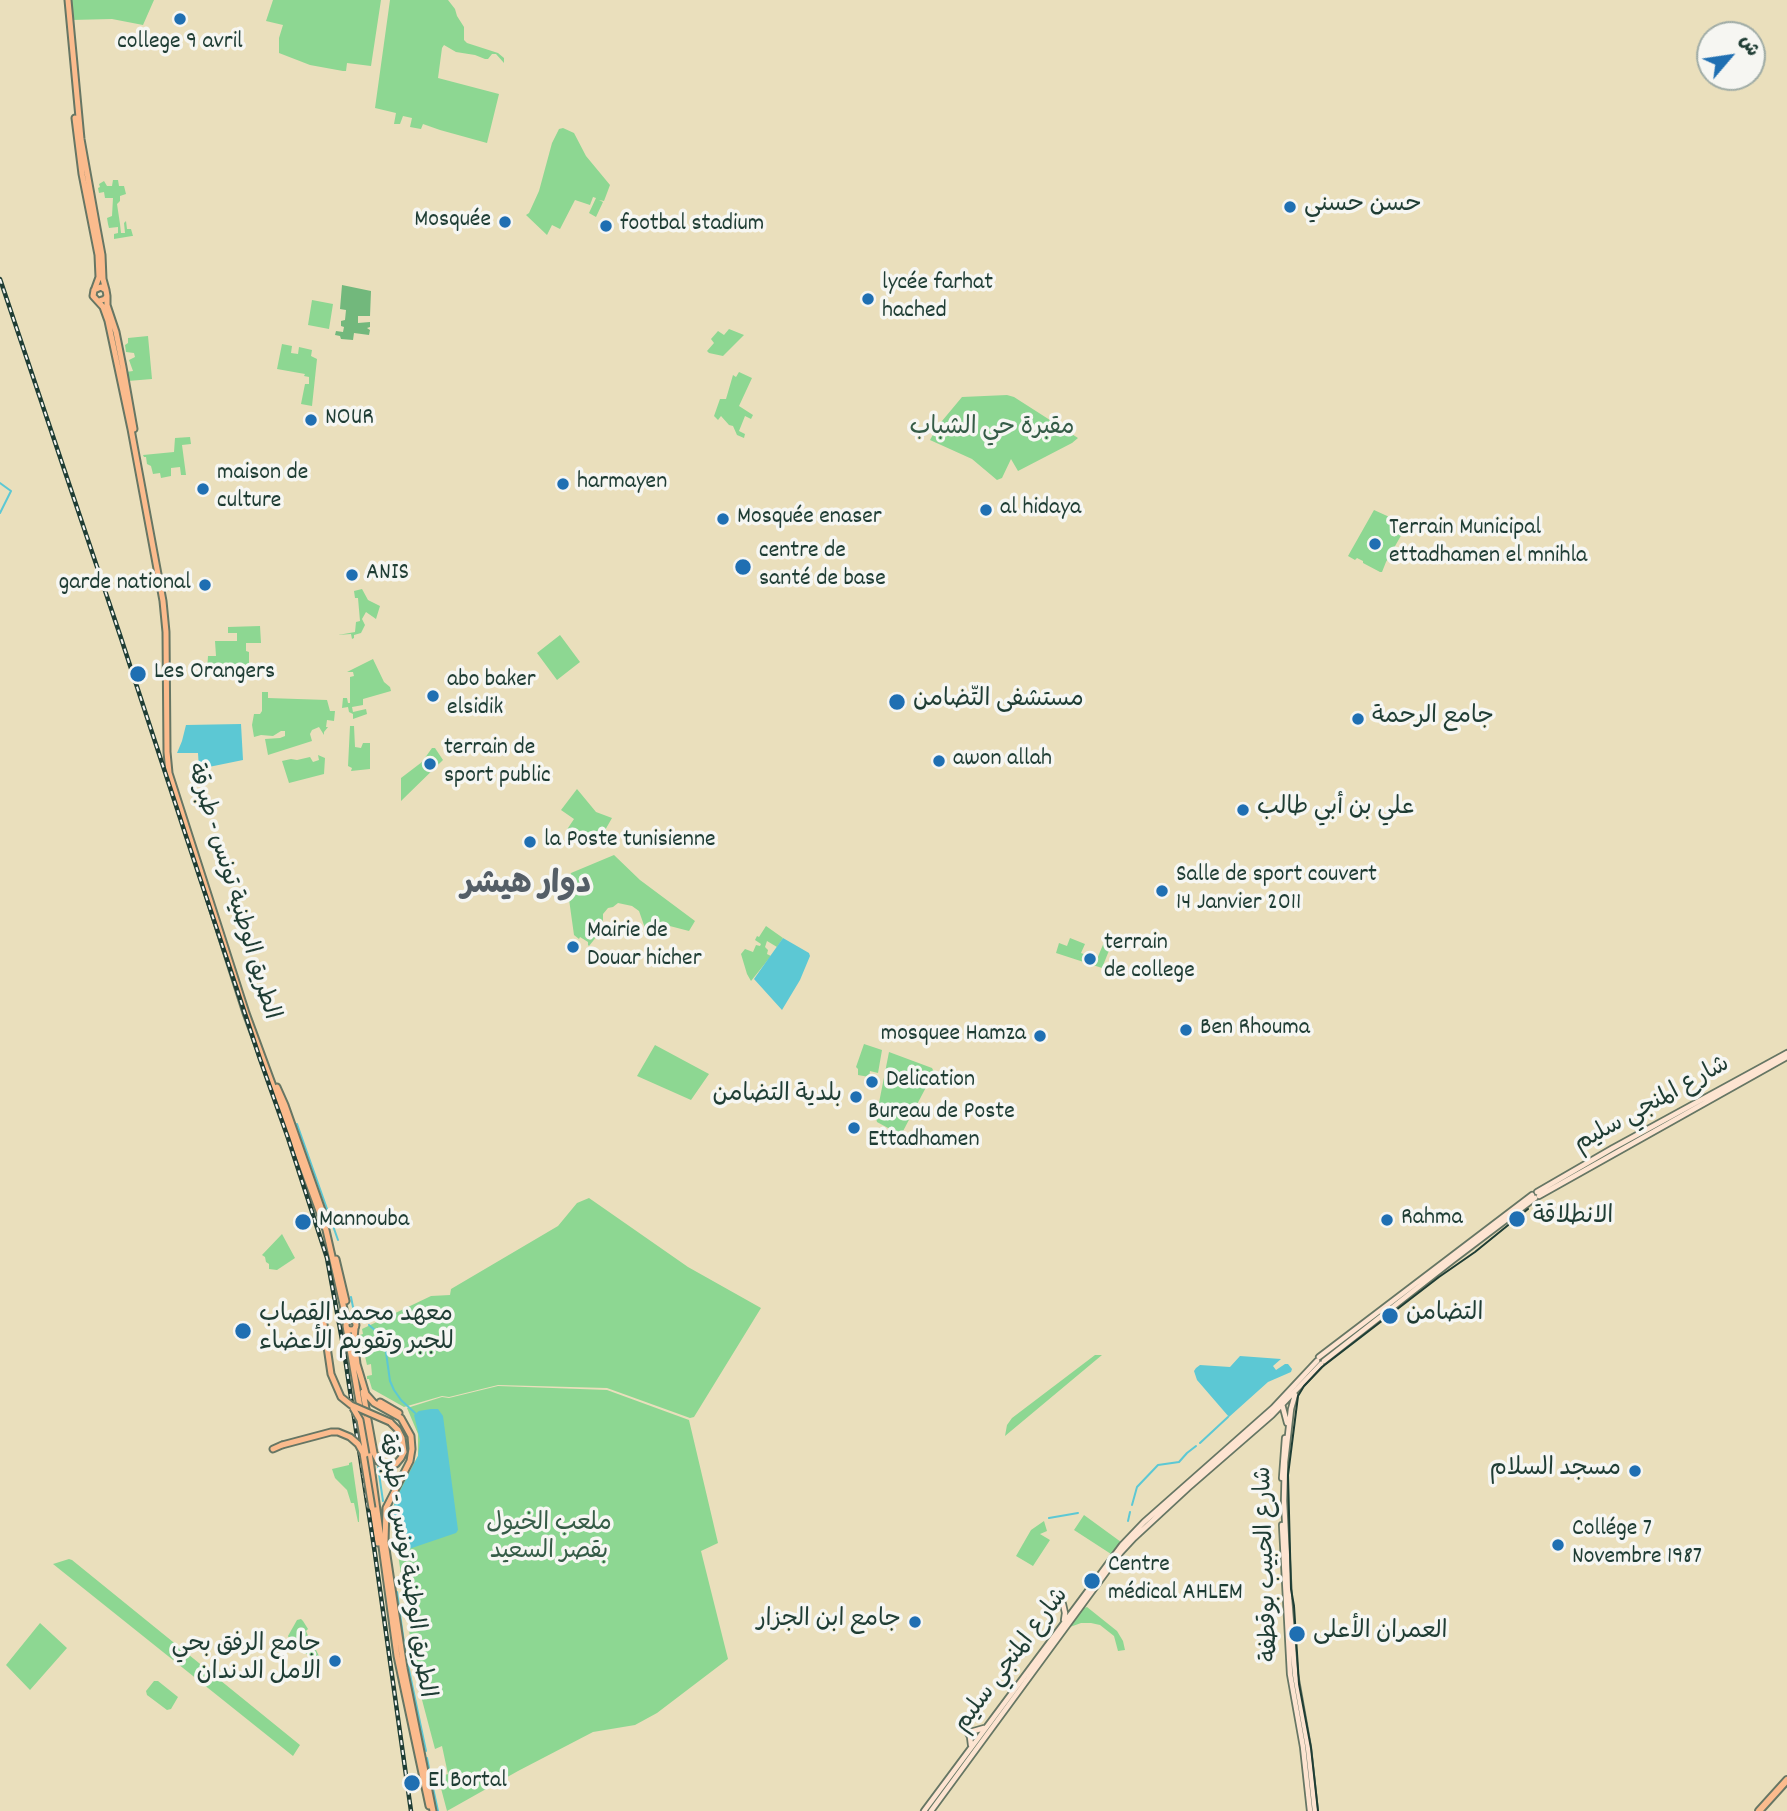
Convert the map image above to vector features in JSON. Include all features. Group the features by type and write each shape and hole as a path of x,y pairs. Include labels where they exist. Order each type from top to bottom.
{"highway":[{"path":"1759,1811 1787,1780"},
{"path":"1764,1811 1787,1786"}],"main road":[{"name":"الطريق الوطنية تونس - طبرقة","path":"66,0 81,139 107,304 116,332 166,600 169,632 170,752 173,772 264,1056 311,1178 334,1247 348,1308 350,1348 366,1430 397,1656 432,1811"},
{"name":"الطريق الوطنية تونس - طبرقة","path":"69,29 77,139 98,255 99,276 95,288"},
{"path":"101,287 106,293 104,299 99,301 93,296 95,288 101,287"},
{"name":"الطريق الوطنية تونس - طبرقة","path":"99,301 108,321 163,601 169,773 246,1013 326,1230 349,1329 355,1328 360,1379 371,1401 397,1415 407,1427 412,1443 410,1461 386,1508 385,1542 399,1641 432,1811"},
{"name":"شارع المنجي سليم","path":"931,1811 1126,1546 1272,1415 1320,1361 1536,1195 1787,1055"},
{"path":"311,1167 311,1178"},
{"path":"343,1303 343,1326 350,1348"},
{"path":"322,1307 332,1367 344,1396 391,1420 402,1432 407,1446 408,1454 404,1466 386,1508"},
{"path":"327,1319 331,1374 339,1393 355,1410 360,1420 378,1513"},
{"name":"شارع المنجي سليم","path":"924,1811 1128,1538 1273,1408 1297,1390 1320,1361"},
{"path":"358,1364 370,1396 401,1415 407,1427"},
{"path":"345,1401 391,1420 402,1438 404,1451 396,1464 385,1465 378,1461 374,1453 360,1379"},
{"name":"شارع الحبيب بوقطفة","path":"1297,1390 1288,1420 1282,1476 1285,1598 1290,1674 1313,1811"},
{"name":"شارع الحبيب بوقطفة","path":"1282,1403 1288,1420"},
{"path":"1272,1415 1282,1414 1288,1420"},
{"path":"366,1430 374,1461 381,1467 393,1468 401,1463 407,1446"},
{"path":"273,1449 331,1432 344,1434 360,1446 386,1583"},
{"path":"1063,1622 1065,1613 1062,1603 1079,1602"},
{"path":"970,1748 968,1731 985,1728"}],"green space":[{"path":"70,0 154,0 143,25 112,19 71,20"},
{"path":"273,0 381,0 371,66 347,63 346,71 343,71 310,65 279,53 279,38 283,25 266,21"},
{"path":"390,0 448,0 464,27 464,40 498,53 504,58 504,63 496,54 485,59 456,52 444,45 442,48 438,78 499,94 487,143 423,124 421,129 410,127 412,118 403,116 400,124 394,124 396,113 375,108"},
{"path":"559,129 574,133 586,156 610,185 604,201 599,200 603,202 596,217 589,213 596,198 593,197 590,205 575,200 560,229 552,225 547,235 526,215 539,191 552,143"},
{"path":"113,180 118,180 119,186 124,186 126,194 120,196 117,204 121,233 125,233 126,221 127,229 131,229 133,236 114,239 118,227 109,228 107,218 112,216 113,198 105,198 104,192 99,193 98,188 104,181 107,186 112,186"},
{"path":"342,285 371,291 370,316 358,316 358,323 370,322 370,327 367,328 370,330 369,335 354,333 353,340 341,339 335,335 336,331 343,332 341,321 345,320 346,310 340,309"},
{"path":"312,300 333,304 329,329 308,325"},
{"path":"729,329 744,335 723,356 709,353 707,351 714,343 711,339 718,331 724,335"},
{"path":"148,336 152,379 128,381 126,372 133,371 129,360 135,357 134,353 126,352 128,338"},
{"path":"282,344 292,346 291,353 298,354 299,347 312,350 311,356 317,359 312,406 301,404 309,377 277,369"},
{"path":"739,372 752,378 739,406 753,415 751,419 745,416 739,431 745,434 744,438 737,435 733,426 721,416 718,420 714,416 720,399 726,399 733,375 736,377"},
{"name":"مقبرة حي الشباب","path":"1007,395 1078,438 1018,471 1011,459 1002,478 997,480 972,459 930,440 937,427 962,397"},
{"path":"190,437 191,444 182,445 186,475 181,475 180,467 171,468 171,476 161,478 160,473 153,474 143,455 174,452 175,438"},
{"name":"Terrain Municipal ettadhamen el mnihla","path":"1374,510 1407,525 1382,572 1348,556"},
{"path":"362,589 368,600 380,606 376,619 366,612 362,619 365,625 361,633 354,635 352,639 351,634 338,635 355,632 356,622 360,621 358,598 355,598 354,591"},
{"path":"260,626 261,643 246,643 246,651 249,652 249,677 214,676 214,671 207,671 208,656 216,656 215,641 237,641 237,633 228,633 228,627"},
{"path":"560,635 580,662 557,680 537,653"},
{"path":"373,659 391,691 363,699 363,705 352,707 353,712 366,709 367,714 353,719 348,707 342,708 343,698 347,698 350,703 350,677 354,676 353,672 347,672"},
{"path":"262,692 268,692 268,698 327,700 330,711 335,711 334,721 327,720 328,727 324,735 319,727 310,734 312,741 268,755 265,739 285,736 285,731 273,736 254,737 252,725 254,714 260,714 262,711"},
{"path":"350,726 354,726 355,747 361,748 363,743 370,743 370,769 351,771 352,768 348,766"},
{"name":"terrain de sport public","path":"432,748 435,748 443,760 401,801 401,778 422,762"},
{"path":"318,755 325,758 324,774 289,783 282,761 310,757 313,762 319,760"},
{"path":"577,789 596,812 612,818 604,832 588,846 566,831 574,819 561,810"},
{"path":"614,855 640,880 695,921 689,931 656,920 654,927 646,931 639,911 632,906 618,903 603,914 597,936 589,946 588,942 574,935 567,885 571,873"},
{"path":"766,926 783,938 777,947 767,941 765,947 767,954 771,956 751,981 741,954 745,949 753,952 756,945 760,946 755,940"},
{"path":"1070,938 1085,944 1081,953 1097,959 1105,940 1112,943 1102,968 1056,953 1059,943 1067,946"},
{"path":"864,1044 882,1050 878,1073 870,1071 869,1077 858,1075 856,1067"},
{"path":"655,1045 709,1074 691,1100 637,1076"},
{"path":"889,1052 932,1068 934,1072 901,1135 877,1122 876,1118"},
{"path":"589,1198 688,1267 761,1308 694,1417 690,1418 607,1388 498,1385 404,1407 372,1389 367,1379 367,1376 372,1375 371,1364 367,1365 360,1335 363,1334 362,1329 431,1296 450,1295 451,1289 558,1226 577,1203"},
{"path":"282,1234 295,1258 277,1270 269,1269 269,1264 262,1255"},
{"path":"1095,1355 1102,1355 1005,1436 1007,1425 1012,1418"},
{"name":"ملعب الخيول بقصر السعيد","path":"498,1386 607,1390 689,1420 718,1543 701,1551 728,1659 657,1713 635,1725 593,1732 447,1811 438,1777 448,1774 442,1746 435,1749 413,1659 418,1657 417,1650 412,1651 392,1512 396,1497 418,1456 418,1434 407,1408 442,1397 449,1398"},
{"path":"352,1462 359,1522 354,1503 351,1503 347,1490 335,1478 332,1469"},
{"path":"1084,1515 1121,1542 1111,1554 1074,1530"},
{"path":"1044,1521 1047,1531 1040,1534 1050,1540 1033,1566 1016,1556 1031,1530"},
{"path":"69,1559 300,1745 293,1756 53,1564"},
{"path":"1087,1607 1117,1631 1125,1650 1118,1651 1114,1636 1100,1625 1081,1623 1070,1627"},
{"path":"301,1619 321,1660 318,1663 290,1641 288,1636 297,1620"},
{"path":"40,1623 67,1648 30,1690 6,1665"},
{"path":"154,1681 158,1681 178,1697 171,1709 167,1710 147,1695 146,1691"}],"water":[{"path":"241,724 243,760 199,769 198,753 177,753 186,725"},
{"path":"783,938 810,956 800,980 782,1010 754,979"},
{"path":"1240,1356 1281,1359 1273,1366 1276,1370 1285,1364 1292,1369 1291,1372 1268,1382 1229,1417 1197,1380 1194,1371 1200,1365 1230,1367"},
{"path":"438,1409 443,1416 458,1530 456,1533 402,1550 398,1547 393,1508 418,1456 420,1440 414,1415 419,1411"}],"waterway":[{"path":"0,483 11,491 0,513"},
{"path":"297,1124 338,1240"},
{"path":"351,1297 353,1307 363,1319"},
{"path":"369,1325 384,1338 390,1381 394,1390 415,1413"},
{"path":"1200,1443 1228,1417"},
{"path":"1132,1505 1137,1487 1158,1465 1179,1462 1196,1446"},
{"path":"378,1467 383,1501"},
{"path":"1128,1521 1130,1512"},
{"path":"1049,1518 1078,1513"},
{"path":"397,1592 405,1650"},
{"path":"407,1660 426,1751"},
{"path":"427,1758 429,1768"},
{"path":"430,1774 438,1811"}],"tram line":[{"path":"1318,1811 1311,1748 1299,1684 1291,1589 1288,1475 1298,1396 1322,1367 1528,1209"}],"railway":[{"path":"0,279 327,1258 375,1554 411,1811"}],"place":[{"name":"college 9 avril","path":"180,19"},
{"name":"حسن حسني","path":"1290,207"},
{"name":"Mosquée","path":"505,222"},
{"name":"footbal stadium","path":"606,226"},
{"name":"lycée farhat hached","path":"868,299"},
{"name":"NOUR","path":"311,420"},
{"name":"harmayen","path":"563,484"},
{"name":"maison de culture","path":"203,489"},
{"name":"al hidaya","path":"986,510"},
{"name":"Mosquée enaser","path":"723,519"},
{"name":"Terrain Municipal ettadhamen el mnihla","path":"1375,544"},
{"name":"centre de santé de base","path":"743,567"},
{"name":"ANIS","path":"352,575"},
{"name":"garde national","path":"205,585"},
{"name":"Les Orangers","path":"138,674"},
{"name":"abo baker elsidik","path":"433,696"},
{"name":"مستشفى التّضامن","path":"897,702"},
{"name":"جامع الرحمة","path":"1358,719"},
{"name":"awon allah","path":"939,761"},
{"name":"terrain de sport public","path":"430,764"},
{"name":"علي بن أبي طالب","path":"1243,810"},
{"name":"la Poste tunisienne","path":"530,842"},
{"name":"Salle de sport couvert 14 Janvier 2011","path":"1162,891"},
{"name":"Mairie de Douar hicher","path":"573,947"},
{"name":"terrain de college","path":"1090,959"},
{"name":"Ben Rhouma","path":"1186,1030"},
{"name":"mosquee Hamza","path":"1040,1036"},
{"name":"Delication","path":"872,1082"},
{"name":"بلدية التضامن","path":"856,1097"},
{"name":"Bureau de Poste Ettadhamen","path":"854,1128"},
{"name":"الانطلاقة","path":"1517,1219"},
{"name":"Rahma","path":"1387,1220"},
{"name":"Mannouba","path":"303,1222"},
{"name":"التضامن","path":"1390,1316"},
{"name":"معهد محمد القصاب للجبر وتقويم الأعضاء","path":"243,1331"},
{"name":"مسجد السلام","path":"1635,1471"},
{"name":"Collége 7 Novembre 1987","path":"1558,1545"},
{"name":"Centre médical AHLEM","path":"1092,1581"},
{"name":"جامع ابن الجزار","path":"915,1622"},
{"name":"العمران الأعلى","path":"1297,1634"},
{"name":"جامع الرفق بحي الامل الدندان","path":"335,1661"},
{"name":"El Bortal","path":"412,1783"}],"district":[{"name":"دوار هيشر","path":"526,888"}]}
